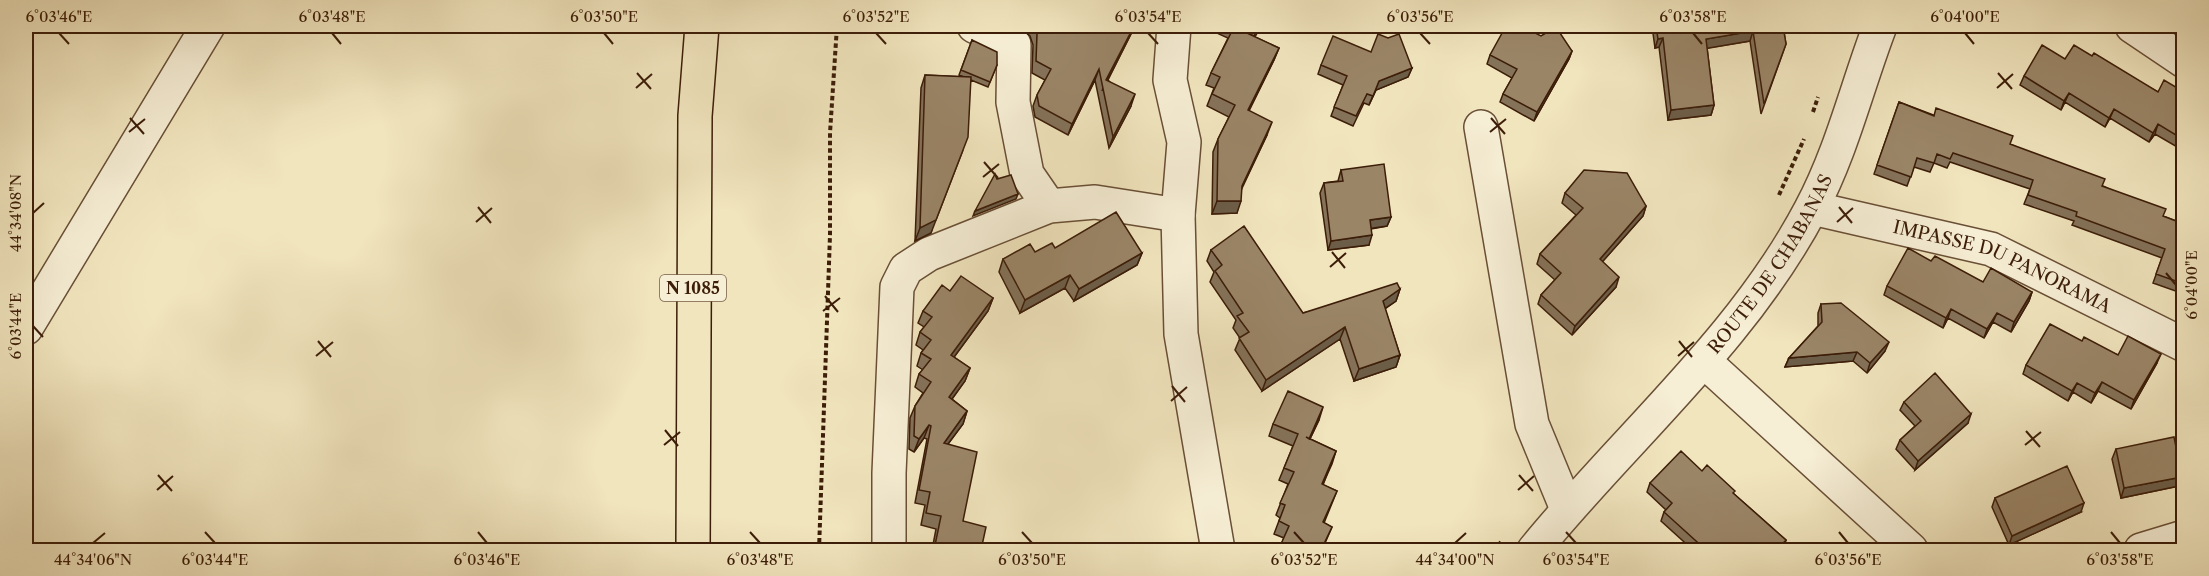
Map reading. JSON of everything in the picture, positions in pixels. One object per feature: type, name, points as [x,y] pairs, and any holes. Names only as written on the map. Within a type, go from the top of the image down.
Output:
[{"type":"main road","name":"N 1085","points":[[693,550],[695,116],[702,26]]},
{"type":"street","points":[[26,328],[208,26]]},
{"type":"street","points":[[975,26],[1014,45],[1013,102],[1027,174],[1048,206]]},
{"type":"street","points":[[1174,26],[1170,80],[1184,142],[1178,215],[1181,334],[1218,550]]},
{"type":"street","name":"ROUTE DE CHABANAS","points":[[1534,550],[1567,509],[1704,361],[1751,304],[1787,251],[1812,208],[1835,158],[1880,26]]},
{"type":"street","points":[[2132,26],[2184,61]]},
{"type":"street","points":[[1481,127],[1532,424],[1567,509]]},
{"type":"street","points":[[889,550],[889,474],[897,287],[906,269],[929,254],[1048,206],[1095,202],[1178,215]]},
{"type":"street","name":"IMPASSE DU PANORAMA","points":[[1812,208],[1990,249],[2184,345]]},
{"type":"street","points":[[1704,361],[1911,550]]},
{"type":"street","points":[[2141,550],[2184,537]]},
{"type":"path","points":[[819,550],[830,235],[830,133],[837,26]]},
{"type":"path","points":[[1810,122],[1821,91]]},
{"type":"path","points":[[1778,196],[1807,132]]},
{"type":"path","points":[[1494,550],[1502,541]]},
{"type":"building","points":[[1035,26],[1134,26],[1106,80],[1135,94],[1113,137],[1099,69],[1072,124],[1039,106],[1037,95],[1051,69],[1036,61]]},
{"type":"building","points":[[1232,26],[1259,26],[1254,36]]},
{"type":"building","points":[[1506,26],[1521,26],[1541,36],[1556,27],[1572,51],[1537,112],[1503,94],[1517,69],[1490,55]]},
{"type":"building","points":[[1656,26],[1783,26],[1786,44],[1764,104],[1753,31],[1706,39],[1714,105],[1671,110],[1663,38],[1658,39]]},
{"type":"building","points":[[1234,27],[1279,48],[1248,110],[1272,122],[1242,186],[1241,201],[1217,201],[1218,139],[1235,105],[1212,94],[1220,77],[1211,73]]},
{"type":"building","points":[[1378,34],[1388,38],[1399,34],[1412,68],[1379,81],[1373,96],[1367,94],[1356,116],[1334,107],[1347,76],[1321,65],[1333,36],[1371,52]]},
{"type":"building","points":[[972,40],[997,52],[997,65],[990,82],[961,70]]},
{"type":"building","points":[[2042,45],[2065,59],[2074,45],[2092,56],[2094,53],[2158,92],[2164,80],[2184,92],[2184,140],[2158,124],[2153,133],[2114,109],[2109,118],[2069,93],[2064,101],[2024,76]]},
{"type":"building","points":[[925,75],[971,77],[968,137],[936,220],[920,228]]},
{"type":"building","points":[[1899,102],[1934,116],[1936,108],[2013,136],[2010,144],[2105,179],[2102,186],[2166,209],[2163,216],[2184,224],[2184,284],[2156,274],[2165,249],[2076,216],[2077,212],[2028,195],[2033,180],[1953,153],[1950,159],[1937,154],[1934,163],[1917,158],[1911,177],[1877,165]]},
{"type":"building","points":[[1384,164],[1391,217],[1370,220],[1372,235],[1331,241],[1324,183],[1343,181],[1341,170]]},
{"type":"building","points":[[1584,170],[1627,173],[1646,206],[1600,259],[1619,277],[1575,326],[1541,295],[1561,273],[1540,254],[1583,208],[1565,193]]},
{"type":"building","points":[[995,174],[997,179],[1011,175],[1018,194],[975,211]]},
{"type":"building","points":[[1116,212],[1142,253],[1079,289],[1070,275],[1025,300],[1003,259],[1030,244],[1035,252],[1052,243],[1055,248]]},
{"type":"building","points":[[1244,226],[1303,313],[1397,283],[1400,289],[1383,301],[1400,355],[1359,369],[1345,327],[1266,380],[1239,338],[1249,332],[1237,316],[1243,313],[1215,271],[1222,265],[1211,250]]},
{"type":"building","points":[[1908,248],[1931,261],[1935,256],[1983,282],[1991,268],[2032,292],[2014,322],[1997,313],[1987,329],[1951,309],[1946,318],[1887,286]]},
{"type":"building","points":[[961,276],[993,298],[951,355],[970,368],[949,397],[967,411],[944,443],[977,452],[963,521],[986,527],[981,550],[934,550],[941,516],[926,513],[930,492],[919,490],[931,426],[929,425],[919,439],[914,436],[915,406],[931,382],[919,374],[931,359],[921,353],[931,340],[920,332],[932,317],[923,311],[942,285],[950,291]]},
{"type":"building","points":[[1841,303],[1889,342],[1870,363],[1857,352],[1789,358],[1822,322],[1821,304]]},
{"type":"building","points":[[2050,324],[2082,341],[2084,337],[2118,355],[2128,336],[2161,354],[2134,400],[2102,382],[2095,393],[2077,383],[2072,391],[2026,365]]},
{"type":"building","points":[[1935,373],[1971,414],[1918,461],[1900,440],[1921,421],[1904,402]]},
{"type":"building","points":[[1288,391],[1323,407],[1309,439],[1336,451],[1322,484],[1337,491],[1323,522],[1332,527],[1321,550],[1293,550],[1281,544],[1289,526],[1279,521],[1285,505],[1280,503],[1294,472],[1284,468],[1298,434],[1273,424]]},
{"type":"building","points":[[2174,437],[2182,477],[2124,488],[2116,449]]},
{"type":"building","points":[[1681,451],[1702,471],[1707,465],[1735,491],[1733,493],[1786,540],[1777,550],[1706,550],[1664,512],[1672,503],[1650,483]]},
{"type":"building","points":[[2067,466],[2084,503],[2012,536],[1995,498]]},
{"type":"building","points":[[1115,543],[1121,550],[1104,550]]}]
